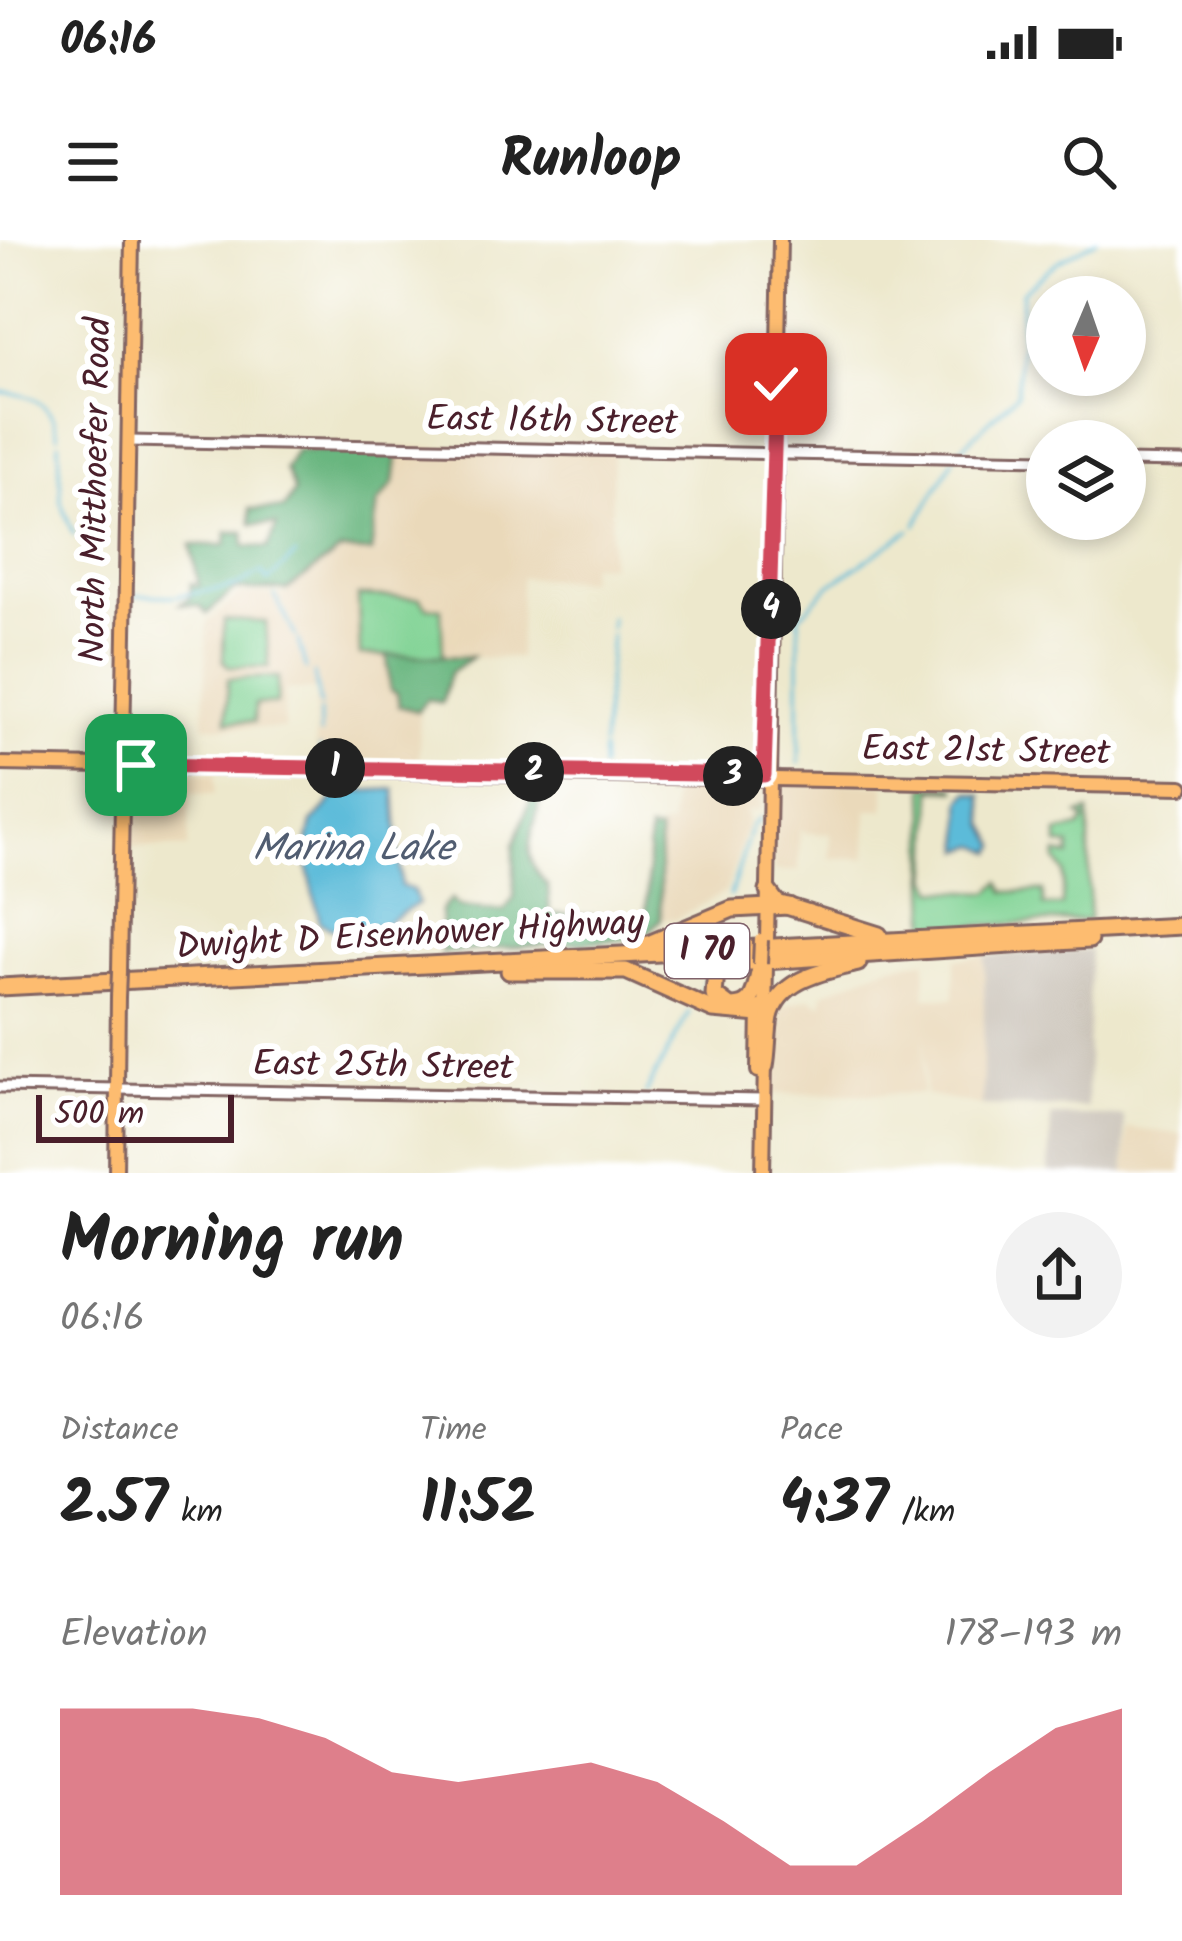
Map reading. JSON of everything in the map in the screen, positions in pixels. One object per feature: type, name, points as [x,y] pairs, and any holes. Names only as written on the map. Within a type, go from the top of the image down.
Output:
[{"type":"highway","points":[[501,962],[643,948],[762,898],[877,935],[1044,933]]},
{"type":"highway","name":"Dwight D Eisenhower Highway","points":[[0,991],[1044,933],[1182,930]]},
{"type":"highway","name":"Dwight D Eisenhower Highway","points":[[0,991],[476,972],[1098,939],[1182,930]]},
{"type":"highway","points":[[762,966],[746,1004],[730,1007],[716,997],[713,977],[733,963],[1098,939]]},
{"type":"highway","points":[[765,1066],[772,1012],[794,984],[859,963],[937,952]]},
{"type":"highway","points":[[476,972],[624,970],[707,1008],[761,1017]]},
{"type":"main road","name":"North Mitthoefer Road","points":[[116,1173],[132,240]]},
{"type":"main road","points":[[759,1173],[766,1100],[762,898],[780,240]]},
{"type":"main road","name":"East 21st Street","points":[[0,764],[1182,787]]},
{"type":"main road","points":[[759,1173],[766,1100],[761,1017]]},
{"type":"street","name":"East 16th Street","points":[[129,441],[1026,459]]},
{"type":"street","points":[[1146,461],[1182,462]]},
{"type":"street","name":"East 25th Street","points":[[0,1087],[766,1100]]},
{"type":"shaded area","points":[[395,447],[613,452],[610,565],[589,564],[588,580],[521,578],[519,658],[421,657],[419,762],[315,761],[316,690],[285,690],[284,729],[204,726],[207,622],[240,594],[282,595],[341,550],[372,551],[383,487],[394,487]]},
{"type":"shaded area","points":[[128,771],[215,773],[215,794],[190,793],[188,848],[127,847]]},
{"type":"shaded area","points":[[659,778],[763,781],[761,809],[746,811],[748,822],[726,892],[676,919],[661,919],[659,827],[671,826],[672,793],[659,790]]},
{"type":"shaded area","points":[[780,782],[885,784],[885,810],[867,810],[866,858],[830,858],[831,834],[805,833],[800,827],[799,871],[773,871],[775,789]]},
{"type":"shaded area","points":[[1090,950],[1087,1108],[982,1106],[985,956]]},
{"type":"shaded area","points":[[985,956],[982,1106],[925,1095],[925,1029],[922,1094],[768,1094],[781,1006],[810,998],[822,1005],[823,993],[888,966],[926,960],[925,997],[954,998],[955,959]]},
{"type":"shaded area","points":[[1051,1116],[1124,1116],[1125,1173],[1049,1173]]},
{"type":"shaded area","points":[[1127,1128],[1182,1134],[1182,1173],[1125,1173]]},
{"type":"green space","points":[[296,450],[398,451],[394,483],[378,503],[371,552],[340,551],[287,590],[234,590],[207,614],[200,606],[180,604],[190,598],[191,583],[199,586],[191,545],[226,545],[227,532],[244,532],[245,546],[268,548],[277,525],[251,524],[250,509],[284,509],[294,492],[285,469]]},
{"type":"green space","points":[[358,596],[420,598],[427,607],[441,608],[443,657],[360,655]]},
{"type":"green space","points":[[224,620],[266,622],[269,667],[229,667],[223,660]]},
{"type":"green space","points":[[387,655],[472,657],[450,673],[442,703],[427,699],[417,711],[399,706],[397,693],[390,690]]},
{"type":"green space","points":[[278,677],[277,704],[255,704],[254,722],[227,721],[228,679]]},
{"type":"green space","points":[[925,786],[956,790],[933,789],[930,877],[936,890],[990,892],[1000,882],[1005,892],[1043,891],[1044,906],[1062,906],[1064,872],[1056,860],[1057,854],[1070,856],[1070,846],[1058,845],[1058,833],[1080,828],[1085,820],[1079,815],[1089,812],[1089,920],[928,928]]},
{"type":"green space","points":[[534,790],[540,794],[530,852],[548,886],[550,914],[646,918],[649,831],[659,832],[661,919],[643,938],[441,953],[441,910],[451,899],[459,907],[504,911],[514,897],[514,845]]},
{"type":"water","name":"Marina Lake","points":[[395,789],[401,886],[413,890],[418,903],[383,925],[336,930],[320,923],[305,854],[312,823],[340,792]]},
{"type":"water","points":[[969,792],[982,795],[986,824],[998,846],[994,852],[979,845],[963,850],[962,800]]},
{"type":"waterway","points":[[955,454],[1017,394],[1022,292],[1057,262],[1097,240]]},
{"type":"waterway","points":[[0,392],[38,402],[51,415],[58,436]]},
{"type":"waterway","points":[[59,443],[61,502],[74,535]]},
{"type":"waterway","points":[[916,525],[953,460]]},
{"type":"waterway","points":[[800,615],[830,585],[910,530]]},
{"type":"waterway","points":[[177,596],[238,586],[261,572],[268,581],[296,555]]},
{"type":"waterway","points":[[130,595],[173,596]]},
{"type":"waterway","points":[[275,596],[296,637]]},
{"type":"waterway","points":[[799,617],[799,763]]},
{"type":"waterway","points":[[610,628],[611,618]]},
{"type":"waterway","points":[[602,745],[611,635]]},
{"type":"waterway","points":[[298,641],[306,669]]},
{"type":"waterway","points":[[314,674],[320,705]]},
{"type":"waterway","points":[[320,712],[320,734]]},
{"type":"waterway","points":[[320,748],[320,764]]},
{"type":"waterway","points":[[601,769],[602,750]]},
{"type":"waterway","points":[[320,775],[342,779],[340,792]]},
{"type":"waterway","points":[[730,896],[752,826],[760,818]]},
{"type":"waterway","points":[[716,941],[720,929]]},
{"type":"waterway","points":[[701,992],[709,969]]},
{"type":"waterway","points":[[646,1093],[689,1012]]},
{"type":"route","points":[[136,765],[764,775],[769,745],[776,384]]}]
